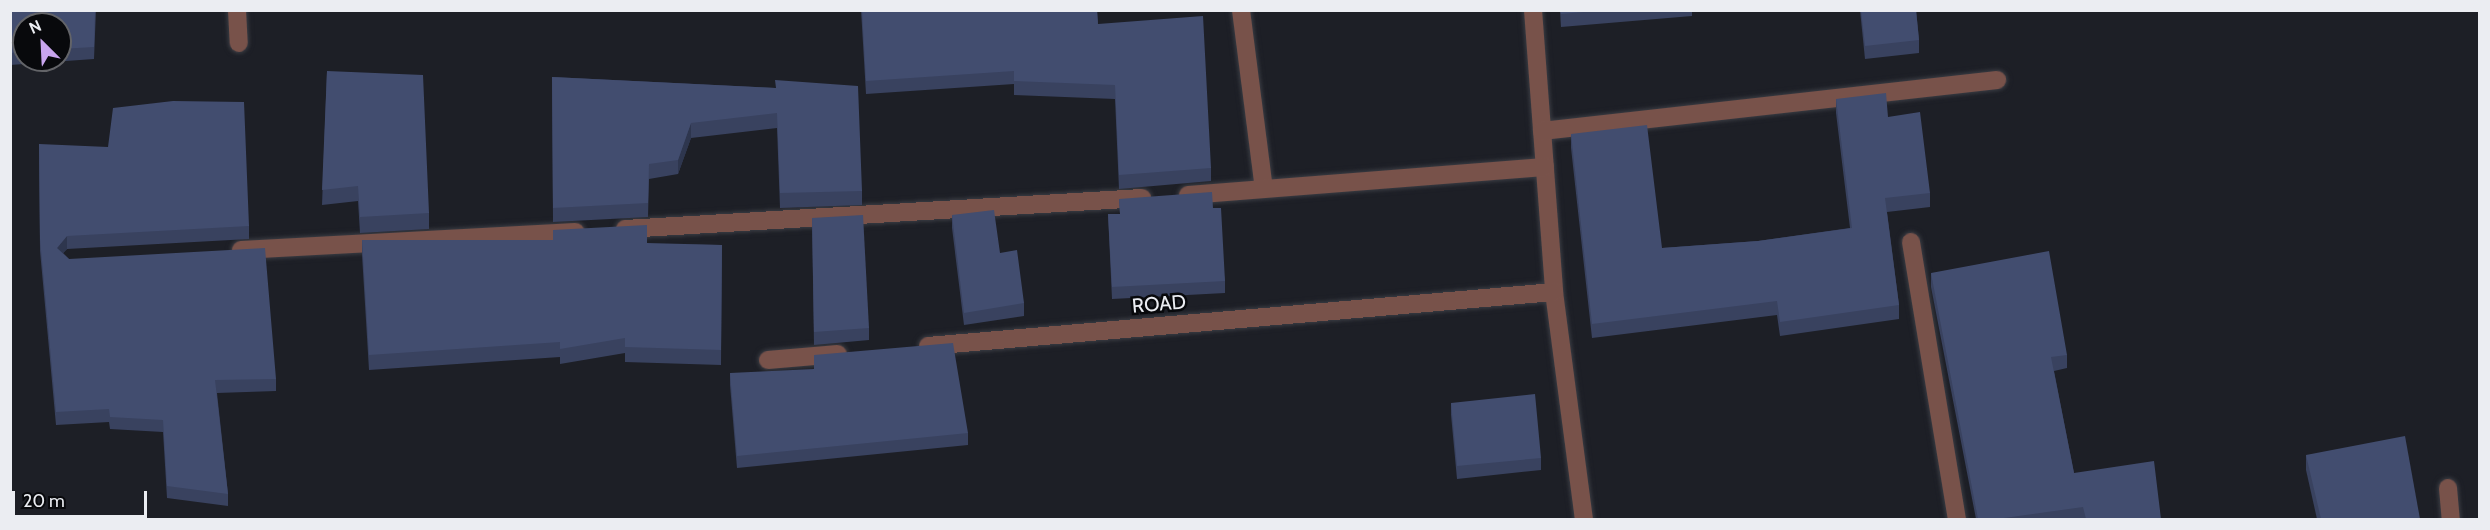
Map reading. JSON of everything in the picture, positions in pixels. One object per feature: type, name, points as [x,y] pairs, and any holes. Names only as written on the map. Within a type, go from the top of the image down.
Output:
[{"type":"street","points":[[237,10],[239,43]]},
{"type":"street","points":[[1241,10],[1264,189]]},
{"type":"street","points":[[1533,10],[1554,292],[1584,519]]},
{"type":"street","points":[[1542,131],[1997,80]]},
{"type":"street","points":[[224,251],[600,231],[1166,196],[1545,167]]},
{"type":"street","points":[[1911,242],[1957,519]]},
{"type":"street","name":"ROAD","points":[[911,348],[1554,292]]},
{"type":"street","points":[[768,360],[864,352]]},
{"type":"street","points":[[2448,488],[2451,519]]},
{"type":"building","points":[[10,10],[95,10],[94,47],[72,48],[72,12],[12,12],[12,53],[10,53]]},
{"type":"building","points":[[862,10],[1097,10],[1098,24],[1203,16],[1211,168],[1119,175],[1115,85],[1014,81],[1014,71],[866,81]]},
{"type":"building","points":[[1560,10],[1607,10],[1561,14]]},
{"type":"building","points":[[1861,10],[1916,10],[1919,40],[1865,46]]},
{"type":"building","points":[[327,71],[423,75],[429,213],[360,217],[358,186],[322,190]]},
{"type":"building","points":[[552,77],[776,88],[775,80],[858,86],[862,191],[780,193],[777,113],[691,123],[678,160],[649,164],[648,203],[553,208]]},
{"type":"building","points":[[1886,93],[1888,117],[1920,112],[1930,193],[1885,198],[1899,305],[1780,322],[1777,301],[1592,324],[1571,134],[1647,125],[1662,248],[1758,241],[1852,228],[1836,99]]},
{"type":"building","points":[[173,101],[244,102],[249,226],[67,236],[57,248],[69,259],[265,248],[276,379],[215,380],[228,494],[167,486],[163,420],[110,417],[109,409],[56,412],[40,239],[39,144],[108,147],[113,108]]},
{"type":"building","points":[[1212,192],[1213,208],[1221,208],[1225,281],[1112,287],[1108,214],[1120,214],[1119,199]]},
{"type":"building","points":[[994,210],[1000,253],[1017,250],[1024,303],[964,313],[952,215]]},
{"type":"building","points":[[863,215],[869,328],[814,332],[812,218]]},
{"type":"building","points":[[647,225],[647,243],[722,245],[721,350],[625,347],[625,338],[560,349],[560,342],[369,355],[362,240],[553,240],[553,230]]},
{"type":"building","points":[[2049,251],[2067,355],[2051,357],[2074,473],[2154,461],[2161,519],[2086,519],[2083,507],[1997,519],[1978,519],[1931,273]]},
{"type":"building","points":[[953,343],[968,433],[737,456],[730,373],[814,369],[814,355]]},
{"type":"building","points":[[1535,394],[1541,458],[1457,466],[1451,403]]},
{"type":"building","points":[[2405,436],[2420,519],[2321,519],[2306,455]]}]
